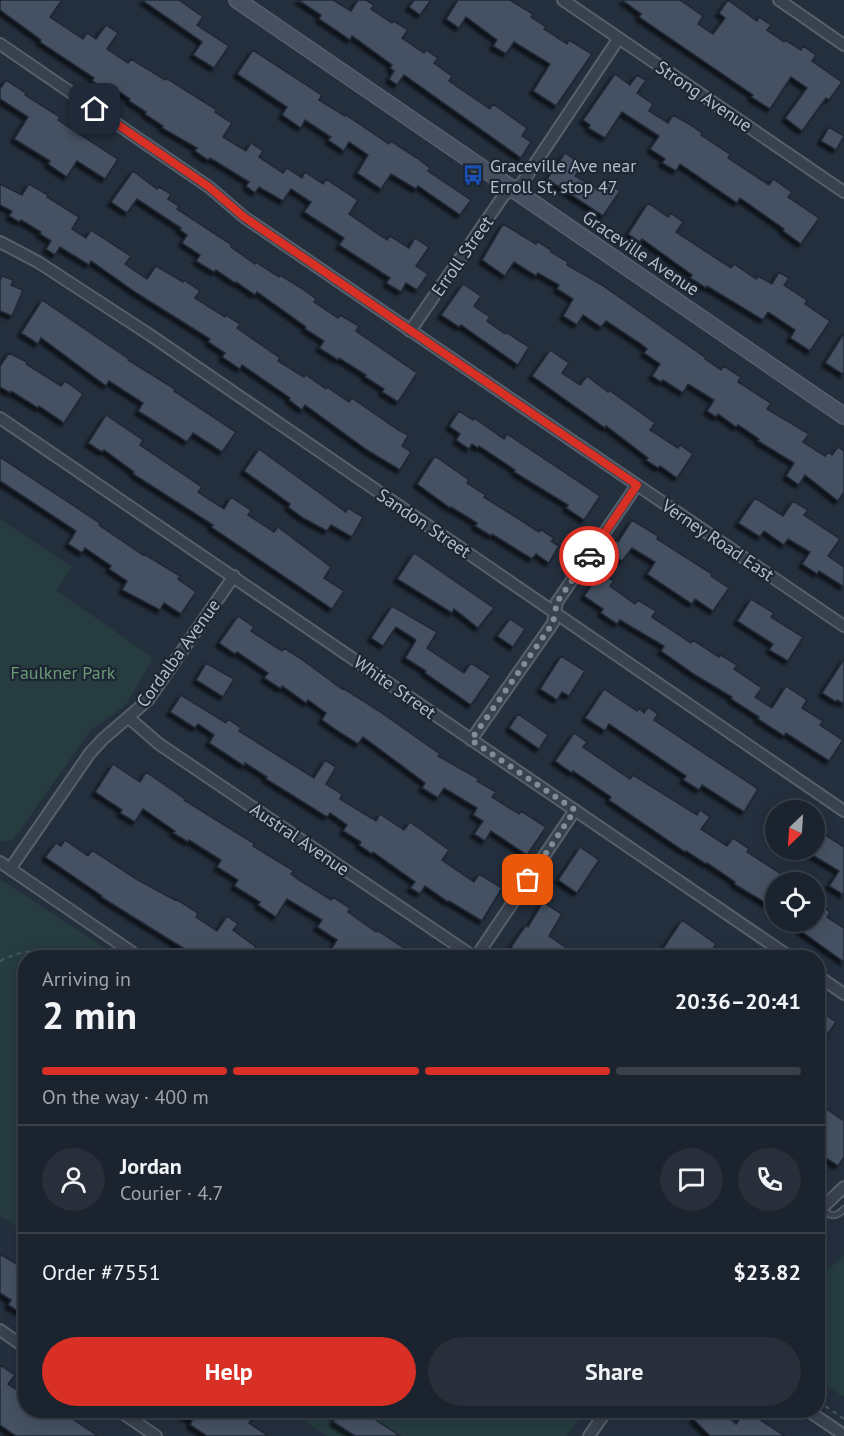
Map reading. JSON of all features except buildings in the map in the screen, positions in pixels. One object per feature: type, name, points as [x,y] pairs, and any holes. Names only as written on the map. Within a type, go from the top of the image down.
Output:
[{"type":"main road","name":"Graceville Avenue","points":[[237,0],[844,416]]},
{"type":"street","name":"Strong Avenue","points":[[563,0],[844,192]]},
{"type":"street","points":[[778,0],[844,45]]},
{"type":"street","name":"Erroll Street","points":[[411,331],[504,195],[522,183],[619,38]]},
{"type":"street","name":"Verney Road East","points":[[0,44],[209,187],[244,217],[844,626]]},
{"type":"street","name":"Sandon Street","points":[[0,242],[48,268],[150,335],[844,811]]},
{"type":"street","name":"White Street","points":[[0,418],[780,950]]},
{"type":"street","points":[[471,740],[553,623],[557,602],[637,485]]},
{"type":"street","name":"Cordalba Avenue","points":[[10,869],[90,753],[153,694],[234,576]]},
{"type":"street","name":"Austral Avenue","points":[[129,718],[159,744],[465,950]]},
{"type":"street","points":[[480,950],[575,810]]},
{"type":"street","points":[[0,862],[130,950]]},
{"type":"street","points":[[825,980],[844,994]]},
{"type":"street","points":[[825,1202],[844,1188]]},
{"type":"street","points":[[0,1330],[18,1342]]},
{"type":"street","points":[[130,1418],[156,1436]]},
{"type":"street","points":[[588,1436],[601,1418]]},
{"type":"street","points":[[819,1418],[844,1435]]},
{"type":"lane","points":[[825,1212],[832,1216],[844,1209]]},
{"type":"path","points":[[0,961],[18,954]]},
{"type":"path","points":[[825,1406],[844,1419]]},
{"type":"green space","name":"Faulkner Park","points":[[0,519],[72,567],[56,590],[153,658],[125,706],[91,730],[13,840],[0,841]]},
{"type":"green space","points":[[0,879],[107,950],[18,950],[18,1228],[0,1215]]},
{"type":"green space","points":[[844,1255],[844,1397],[825,1385],[825,1272]]},
{"type":"green space","points":[[300,1418],[580,1418],[567,1436],[326,1436]]},
{"type":"way so far","points":[[528,880],[575,810],[471,740],[553,623],[557,602],[589,556]]},
{"type":"place","name":"Graceville Ave near Erroll St, stop 47","points":[[473,175]]},
{"type":"route","points":[[95,109],[209,187],[244,217],[637,485],[589,556]]}]
